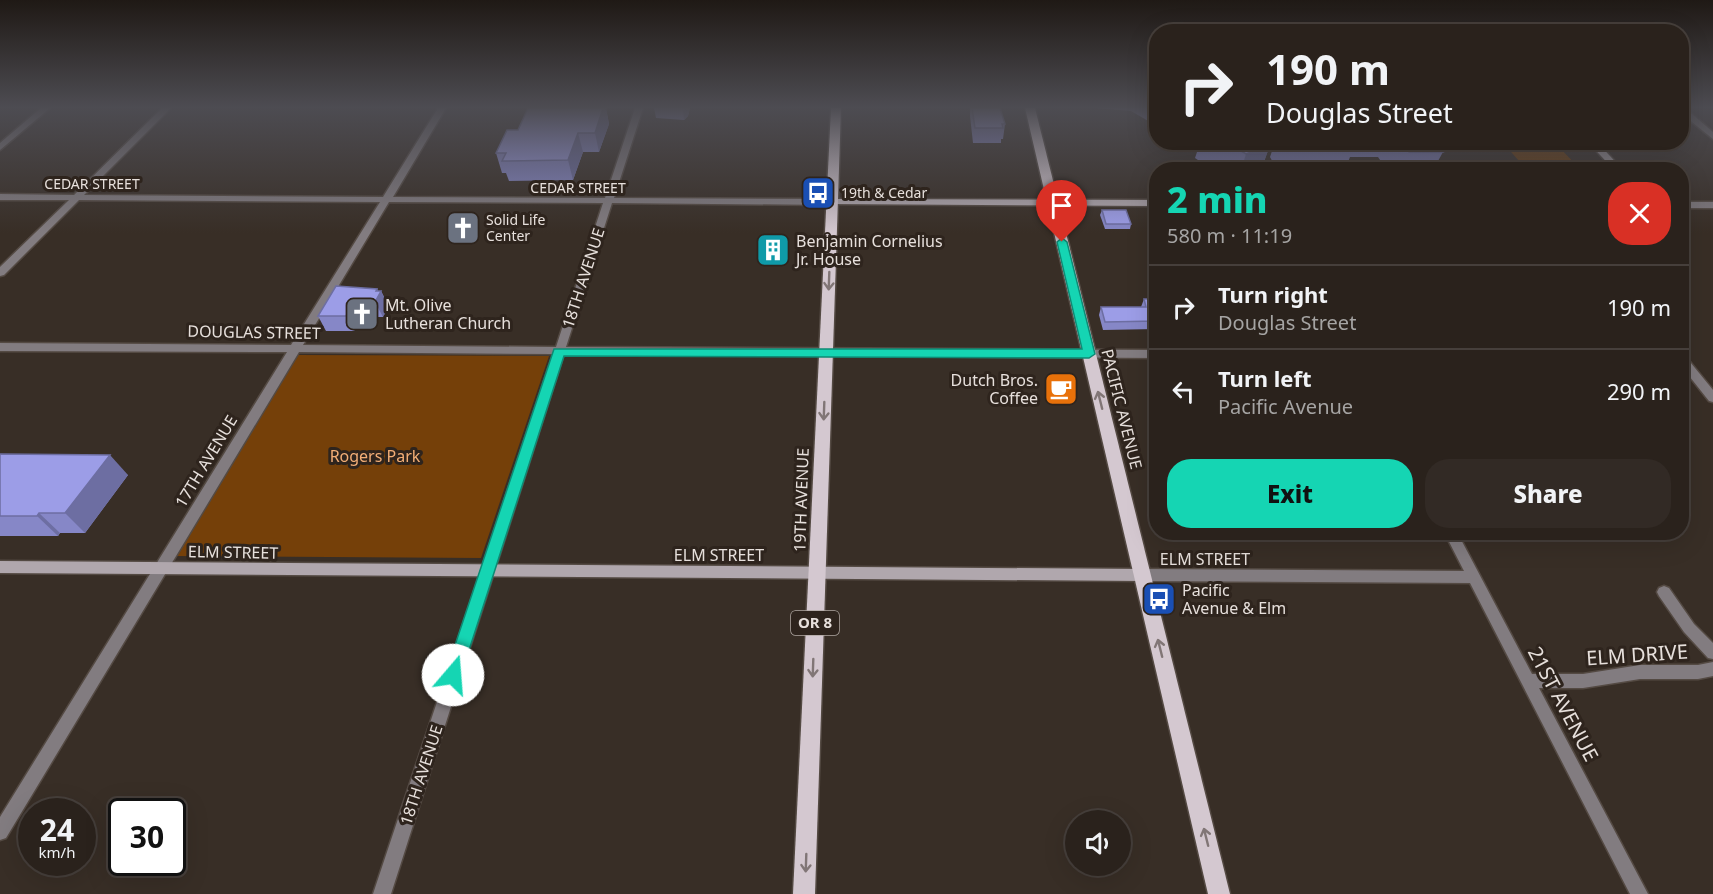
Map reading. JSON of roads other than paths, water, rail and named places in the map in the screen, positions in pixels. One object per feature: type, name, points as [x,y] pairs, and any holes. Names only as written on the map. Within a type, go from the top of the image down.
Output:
[{"type":"main road","name":"19TH AVENUE","points":[[804,894],[834,150]]},
{"type":"main road","name":"PACIFIC AVENUE","points":[[1040,150],[1219,894]]},
{"type":"street","points":[[0,273],[125,150]]},
{"type":"street","name":"17TH AVENUE","points":[[0,832],[417,150]]},
{"type":"street","name":"18TH AVENUE","points":[[382,894],[625,150]]},
{"type":"street","points":[[1600,150],[1611,162]]},
{"type":"street","name":"CEDAR STREET","points":[[0,197],[1149,203]]},
{"type":"street","points":[[1689,206],[1713,205]]},
{"type":"street","name":"DOUGLAS STREET","points":[[0,347],[1149,354]]},
{"type":"street","points":[[1689,369],[1713,398]]},
{"type":"street","name":"21ST AVENUE","points":[[1454,540],[1639,894]]},
{"type":"street","name":"ELM STREET","points":[[0,567],[1473,577]]},
{"type":"street","points":[[1664,592],[1689,628],[1713,653]]},
{"type":"street","name":"ELM DRIVE","points":[[1527,681],[1583,681],[1640,672],[1698,672],[1713,669]]},
{"type":"place","name":"19th & Cedar","points":[[818,193]]},
{"type":"place","name":"Solid Life Center","points":[[463,228]]},
{"type":"place","name":"Benjamin Cornelius Jr. House","points":[[773,250]]},
{"type":"place","name":"Mt. Olive Lutheran Church","points":[[362,314]]},
{"type":"place","name":"Dutch Bros. Coffee","points":[[1061,389]]},
{"type":"place","name":"Pacific Avenue & Elm","points":[[1159,599]]},
{"type":"park label","name":"Rogers Park","points":[[375,456]]}]
